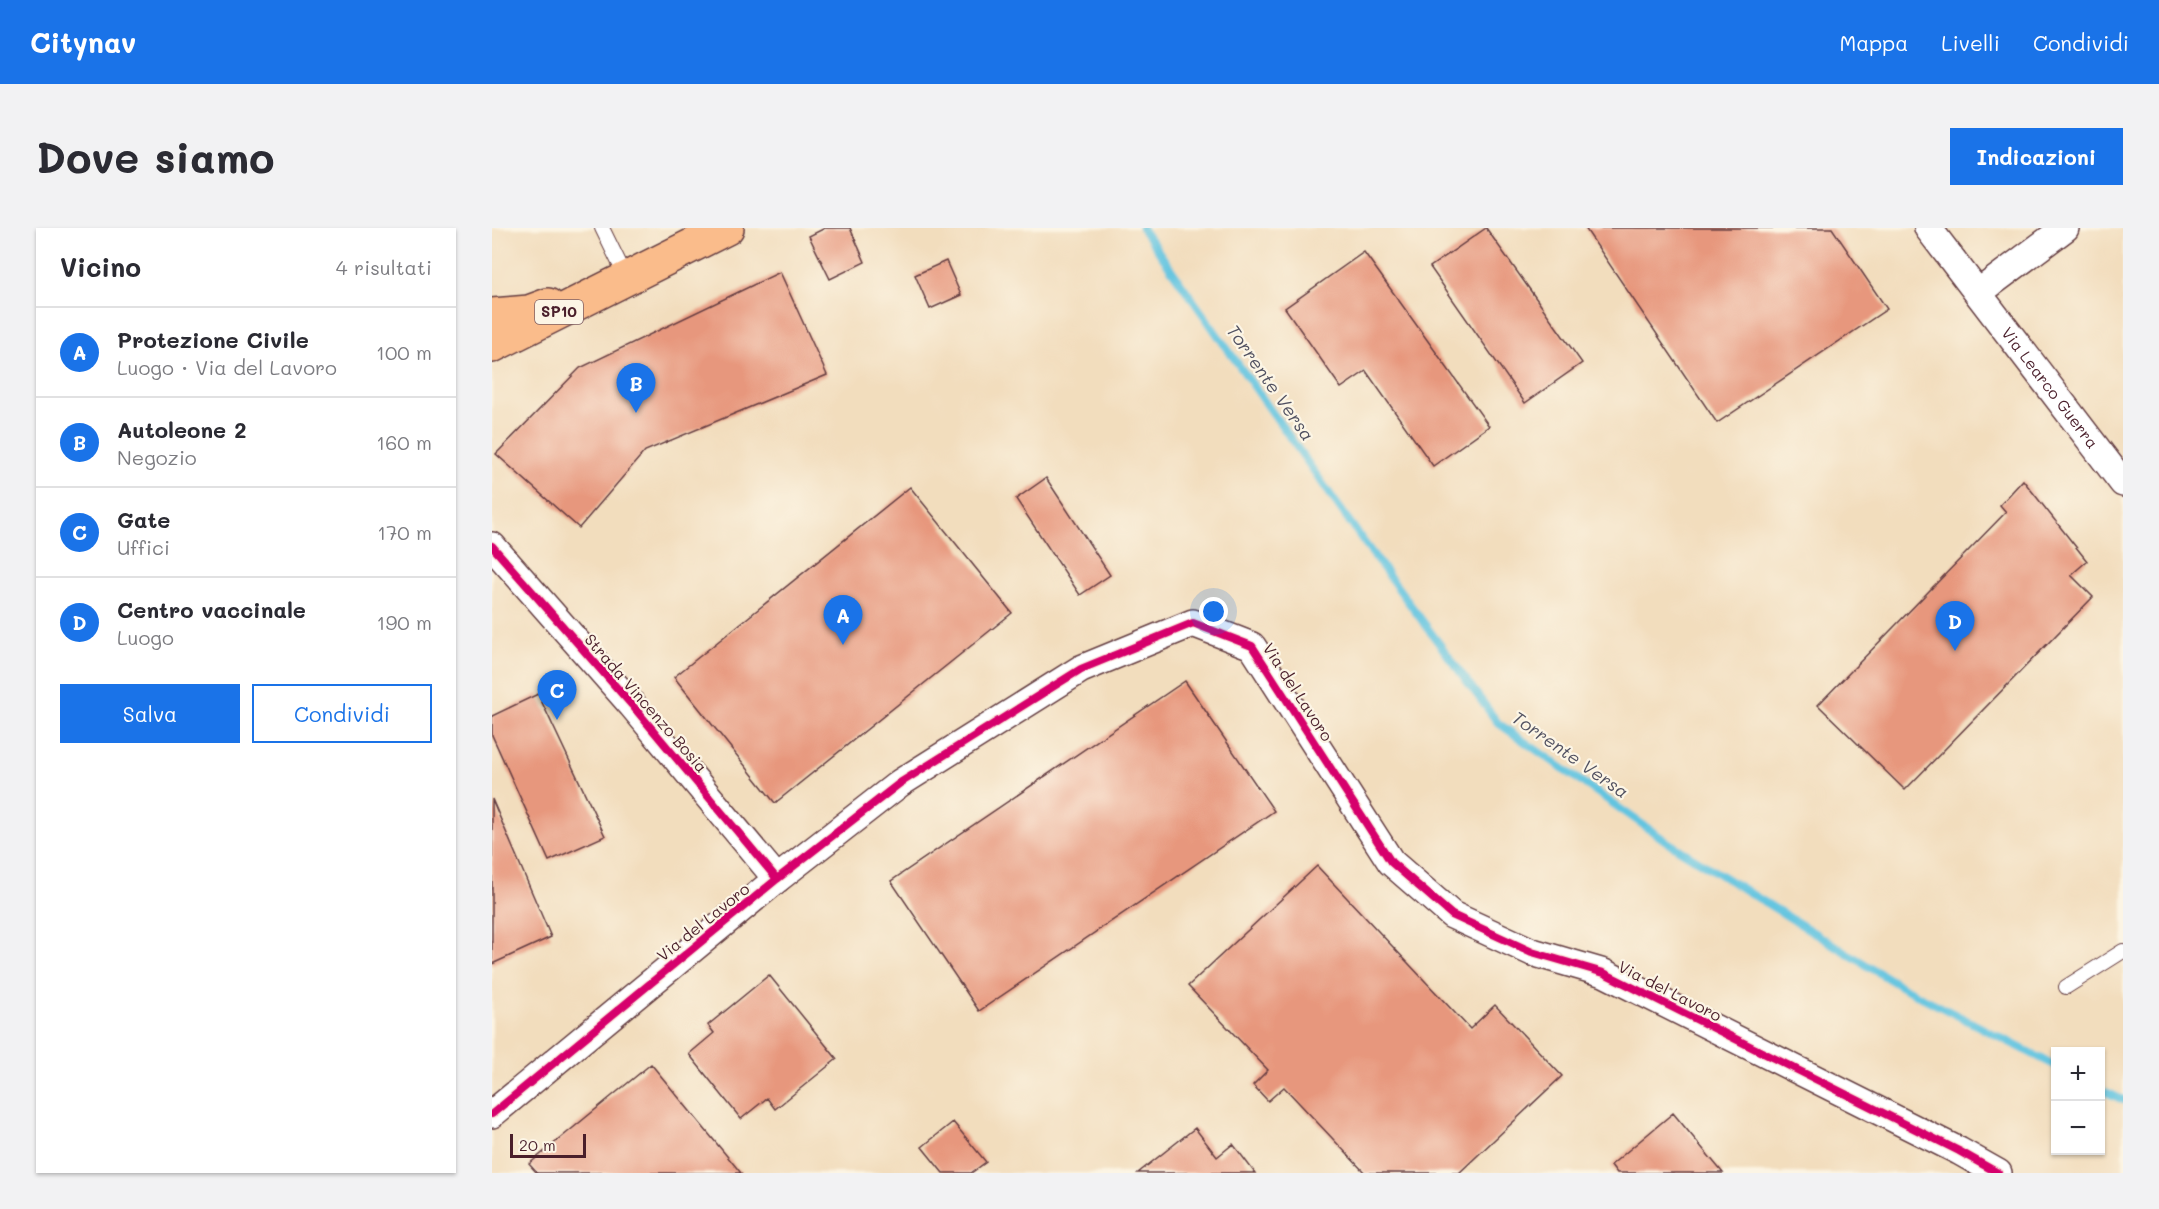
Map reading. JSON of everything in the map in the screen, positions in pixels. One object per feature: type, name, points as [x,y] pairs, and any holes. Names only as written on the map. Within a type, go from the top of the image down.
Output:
[{"type":"main road","name":"SP10","points":[[492,346],[727,228]]},
{"type":"main road","name":"SP10","points":[[492,315],[529,312],[626,277]]},
{"type":"street","name":"Via Learco Guerra","points":[[1929,228],[2123,483]]},
{"type":"street","points":[[1978,293],[2065,228]]},
{"type":"street","name":"Strada Vincenzo Bosia","points":[[492,546],[632,705],[777,879]]},
{"type":"street","name":"Via del Lavoro","points":[[492,1114],[777,879],[900,783],[1081,669],[1193,622],[1252,646],[1391,862],[1452,915],[1532,952],[1604,973],[1959,1151],[1998,1173]]},
{"type":"lane","points":[[602,228],[626,277]]},
{"type":"lane","points":[[2066,987],[2123,951]]},
{"type":"building","points":[[825,228],[850,228],[865,262],[830,279],[809,236]]},
{"type":"building","points":[[1486,228],[1582,363],[1525,403],[1430,267]]},
{"type":"building","points":[[1585,228],[1832,228],[1887,309],[1717,423]]},
{"type":"building","points":[[1364,252],[1489,426],[1433,466],[1366,371],[1341,388],[1285,308]]},
{"type":"building","points":[[946,261],[961,295],[930,309],[915,275]]},
{"type":"building","points":[[780,272],[827,375],[645,451],[579,528],[496,454],[580,368]]},
{"type":"building","points":[[1046,478],[1110,575],[1080,595],[1016,499]]},
{"type":"building","points":[[2023,480],[2087,561],[2071,575],[2093,597],[1905,790],[1818,705],[2006,512],[2000,505]]},
{"type":"building","points":[[910,487],[1012,613],[775,803],[674,677]]},
{"type":"building","points":[[1185,681],[1274,811],[979,1011],[891,881]]},
{"type":"building","points":[[538,694],[605,836],[549,861],[492,735],[492,716]]},
{"type":"building","points":[[492,799],[551,937],[492,964]]},
{"type":"building","points":[[1317,866],[1470,1029],[1495,1005],[1562,1076],[1459,1173],[1365,1173],[1284,1087],[1268,1101],[1253,1085],[1268,1070],[1188,986]]},
{"type":"building","points":[[769,975],[837,1059],[775,1109],[767,1098],[741,1119],[689,1054],[714,1033],[708,1025]]},
{"type":"building","points":[[651,1064],[741,1173],[537,1173],[529,1164]]},
{"type":"building","points":[[1673,1113],[1723,1173],[1617,1173],[1611,1165]]},
{"type":"building","points":[[953,1122],[986,1162],[971,1173],[943,1173],[922,1147]]},
{"type":"building","points":[[1195,1128],[1217,1157],[1233,1144],[1255,1173],[1138,1173]]},
{"type":"waterway","name":"Torrente Versa","points":[[1142,228],[1366,545],[1498,723],[1669,843],[1902,987],[2051,1063]]},
{"type":"waterway","name":"Torrente Versa","points":[[2105,1091],[2123,1100]]},
{"type":"cycle path","points":[[492,546],[632,705],[777,879]]},
{"type":"cycle path","points":[[492,1114],[777,879],[900,783],[1081,669],[1193,623],[1252,646],[1391,862],[1452,915],[1532,952],[1604,973],[1959,1151],[1998,1173]]},
{"type":"place","name":"Autoleone 2","points":[[636,413]]},
{"type":"place","name":"Protezione Civile","points":[[843,645]]},
{"type":"place","name":"Centro vaccinale","points":[[1955,651]]},
{"type":"place","name":"Gate","points":[[557,720]]}]
